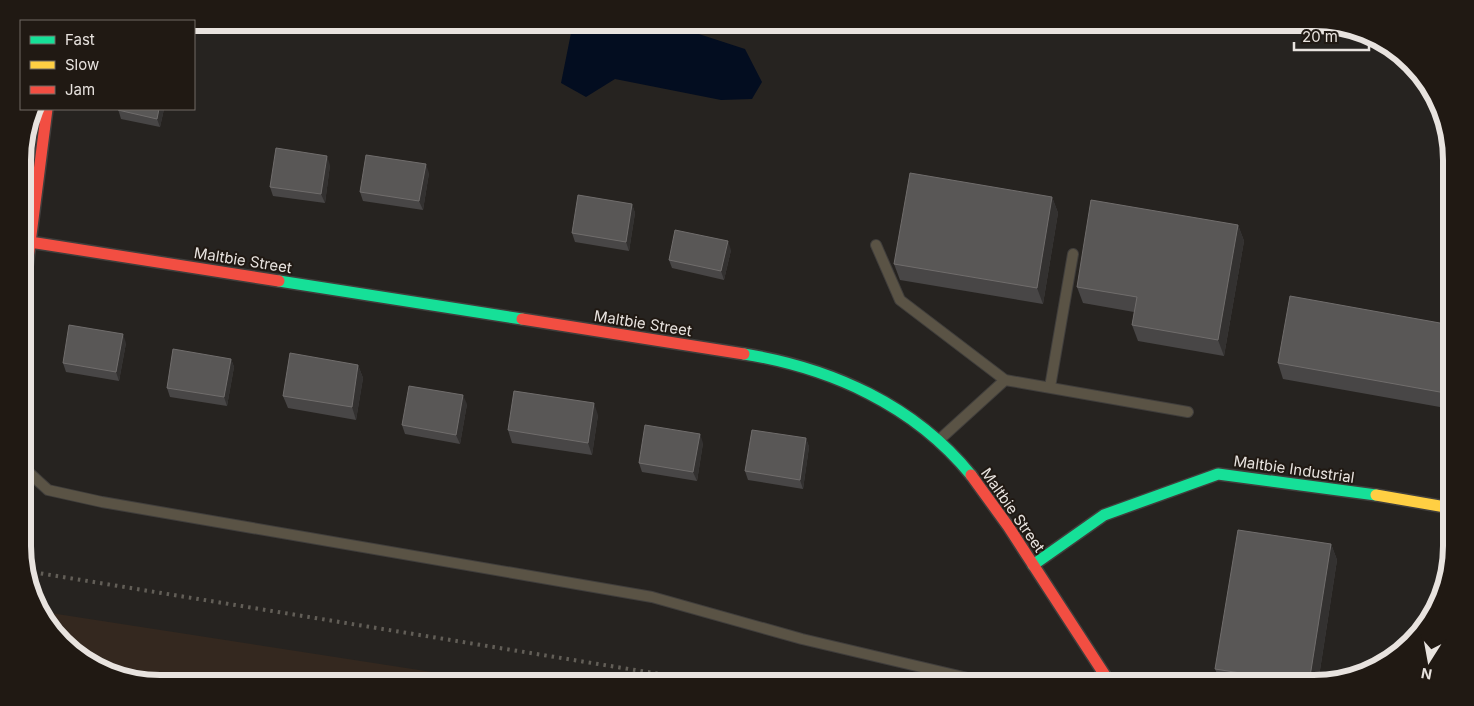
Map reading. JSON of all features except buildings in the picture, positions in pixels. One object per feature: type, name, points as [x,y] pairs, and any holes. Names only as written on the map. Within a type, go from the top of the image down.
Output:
[{"type":"street","points":[[32,228],[47,110]]},
{"type":"street","name":"Maltbie Street","points":[[32,242],[747,355],[798,365],[832,376],[860,388],[914,420],[938,441],[970,475],[1005,520],[1101,674]]},
{"type":"street","name":"Maltbie Industrial","points":[[1033,565],[1104,516],[1218,474],[1374,495],[1443,507]]},
{"type":"lane","points":[[876,246],[900,300],[1004,380],[1188,412]]},
{"type":"lane","points":[[1050,388],[1073,254]]},
{"type":"lane","points":[[938,441],[1004,380]]},
{"type":"lane","points":[[31,475],[48,490],[84,498],[652,597],[802,639],[951,674]]},
{"type":"shaded area","points":[[50,613],[450,675],[160,675],[135,672],[119,668],[96,658],[69,637]]},
{"type":"water","points":[[571,32],[691,32],[745,49],[762,82],[752,99],[721,100],[615,79],[586,97],[561,83]]},
{"type":"railway","points":[[34,572],[663,675]]},
{"type":"traffic: fast","points":[[279,281],[522,319]]},
{"type":"traffic: fast","points":[[744,354],[808,369],[869,393],[924,429],[948,450],[971,475]]},
{"type":"traffic: fast","points":[[1033,565],[1104,515],[1218,474],[1376,495]]},
{"type":"traffic: slow","points":[[1376,495],[1443,507]]},
{"type":"traffic: jam","points":[[32,229],[47,110]]},
{"type":"traffic: jam","points":[[32,242],[279,281]]},
{"type":"traffic: jam","points":[[522,319],[744,354]]},
{"type":"traffic: jam","points":[[971,475],[1008,526],[1104,674]]}]
